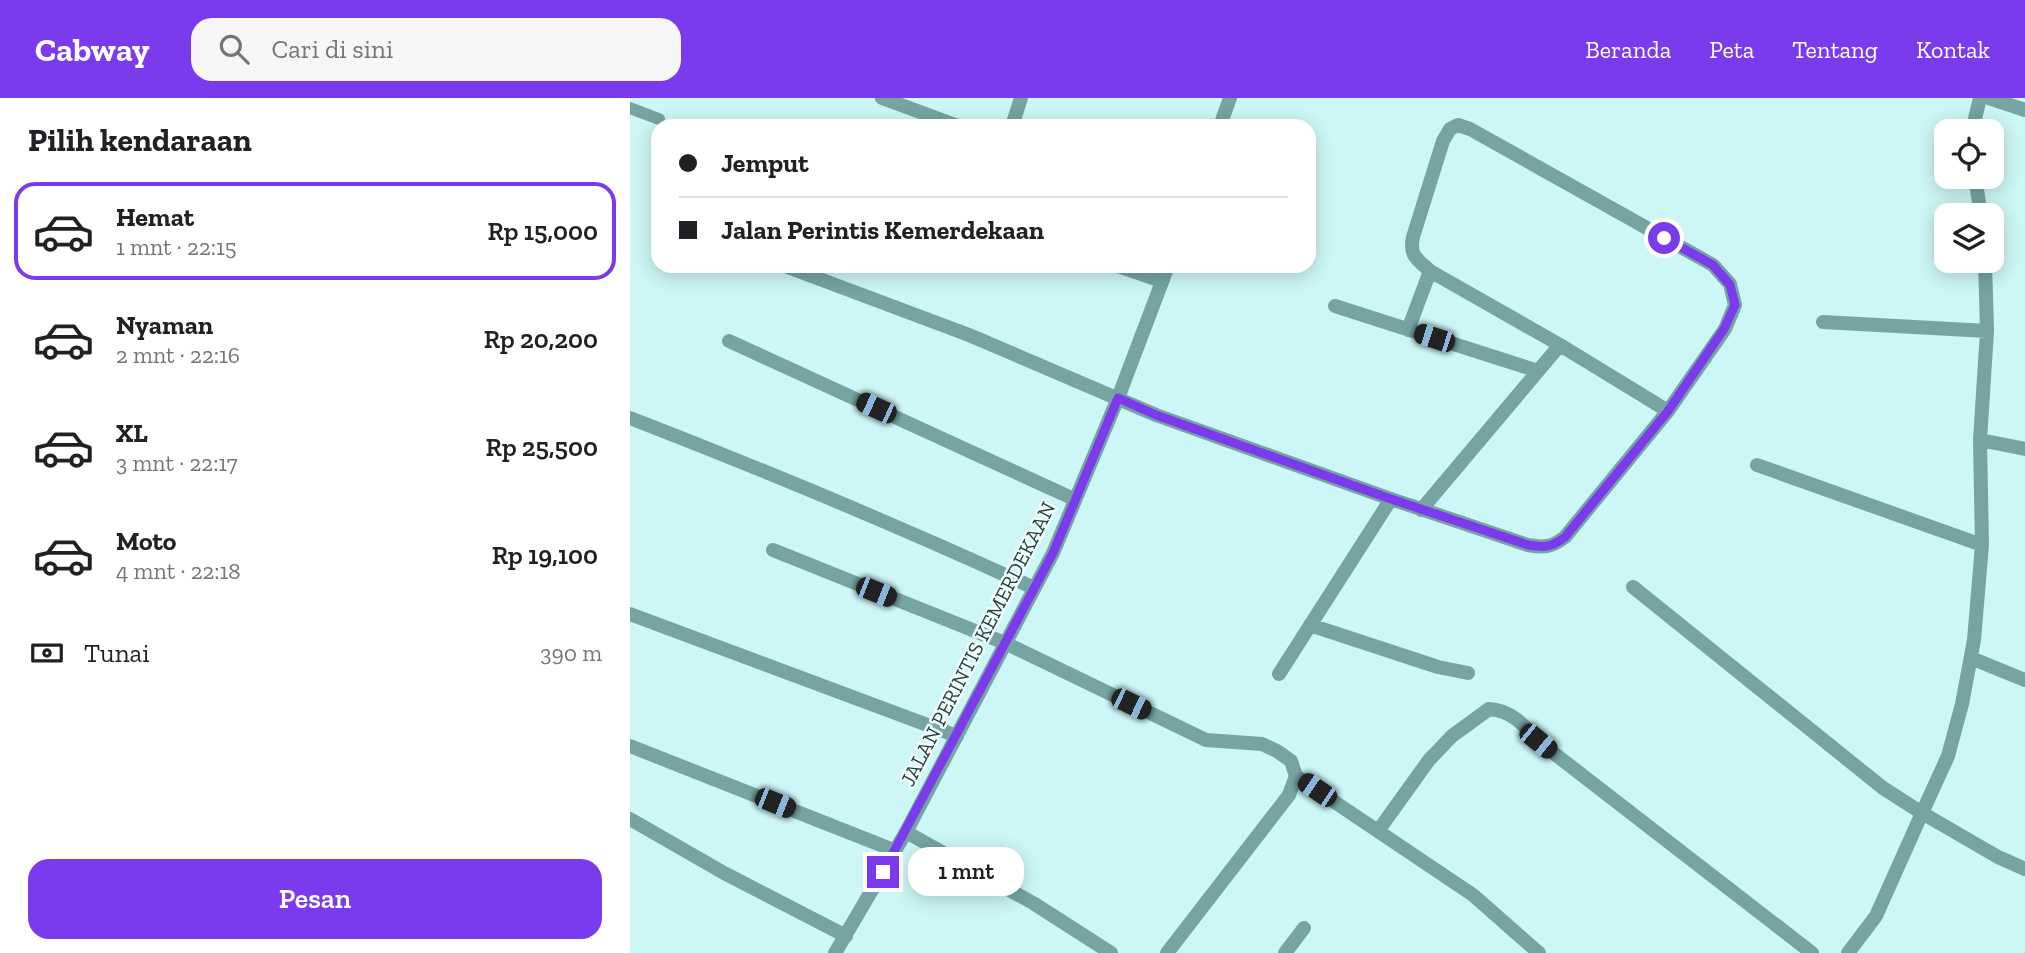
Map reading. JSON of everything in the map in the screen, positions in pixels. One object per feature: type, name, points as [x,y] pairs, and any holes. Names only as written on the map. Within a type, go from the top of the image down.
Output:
[{"type":"street","points":[[882,98],[917,104],[945,119]]},
{"type":"street","points":[[1014,119],[1021,98]]},
{"type":"street","points":[[1222,119],[1230,98]]},
{"type":"street","points":[[1975,119],[1980,98]]},
{"type":"street","points":[[1989,98],[2025,110]]},
{"type":"street","points":[[804,273],[969,335],[1156,415],[1421,510],[1528,545],[1544,548],[1553,546],[1565,537],[1668,411],[1724,329],[1735,305],[1730,285],[1713,265],[1470,129],[1458,125],[1450,128],[1443,141],[1413,237],[1411,248],[1414,257],[1430,271],[1560,345],[1668,411]]},
{"type":"street","points":[[1408,330],[1430,271]]},
{"type":"street","points":[[1139,273],[1162,281]]},
{"type":"street","name":"JALAN PERINTIS KEMERDEKAAN","points":[[835,953],[896,851],[1053,553],[1118,398],[1165,273]]},
{"type":"street","points":[[1848,953],[1875,916],[1948,756],[1975,640],[1982,545],[1980,440],[1987,331],[1985,273]]},
{"type":"street","points":[[1335,306],[1538,371]]},
{"type":"street","points":[[1823,322],[1987,331]]},
{"type":"street","points":[[730,341],[1074,499]]},
{"type":"street","points":[[1421,510],[1560,345]]},
{"type":"street","points":[[630,418],[745,462],[891,523],[1034,588]]},
{"type":"street","points":[[1980,440],[2025,449]]},
{"type":"street","points":[[1758,466],[1982,545]]},
{"type":"street","points":[[1279,674],[1391,499]]},
{"type":"street","points":[[773,550],[1005,643],[1206,740],[1262,744],[1269,747],[1291,761],[1296,776],[1473,895],[1539,953]]},
{"type":"street","points":[[1633,587],[1883,788],[1998,858],[2025,869]]},
{"type":"street","points":[[630,614],[957,736]]},
{"type":"street","points":[[1310,625],[1438,667],[1468,673]]},
{"type":"street","points":[[1971,658],[2025,680]]},
{"type":"street","points":[[1378,831],[1429,760],[1452,736],[1489,709],[1500,709],[1518,719],[1546,748],[1812,953]]},
{"type":"street","points":[[630,746],[896,851]]},
{"type":"street","points":[[1167,953],[1289,795],[1296,776]]},
{"type":"street","points":[[630,819],[724,873],[846,936]]},
{"type":"street","points":[[906,832],[1033,903],[1111,953]]},
{"type":"street","points":[[1285,953],[1304,928]]},
{"type":"lane","points":[[630,108],[659,118]]},
{"type":"route","points":[[883,872],[1053,553],[1118,398],[1156,415],[1391,499],[1528,545],[1544,548],[1553,546],[1565,537],[1668,411],[1724,329],[1735,305],[1730,285],[1713,265],[1664,238]]}]
